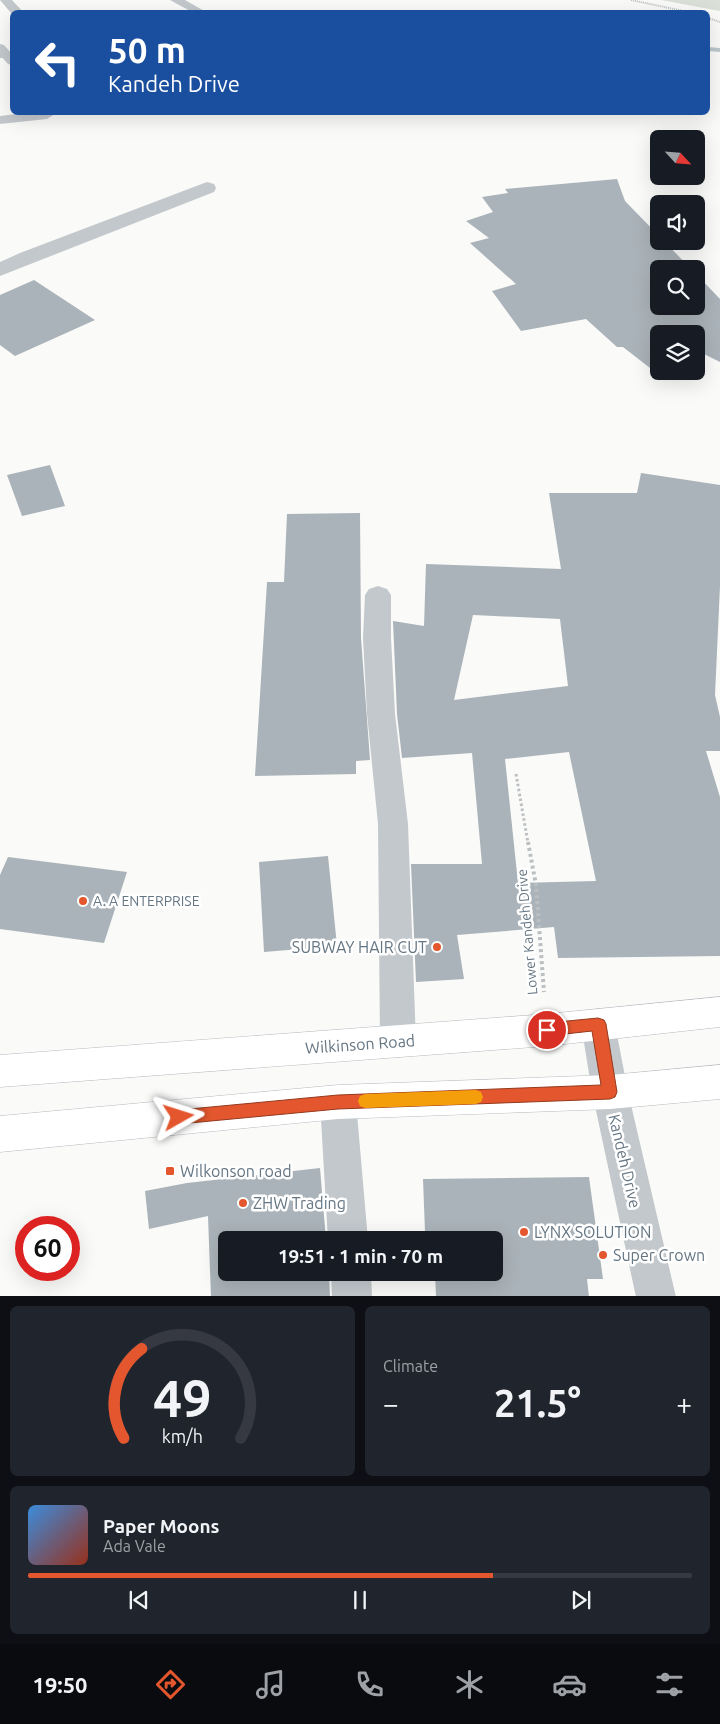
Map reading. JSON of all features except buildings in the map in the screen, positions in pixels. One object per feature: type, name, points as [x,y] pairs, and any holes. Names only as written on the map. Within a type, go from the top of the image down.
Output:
[{"type":"main road","name":"Wilkinson Road","points":[[0,1071],[547,1030],[720,1012]]},
{"type":"main road","points":[[0,1134],[338,1102],[610,1092],[720,1082]]},
{"type":"street","points":[[0,270],[27,257],[207,188]]},
{"type":"street","points":[[378,595],[377,638],[381,714],[393,824],[398,1042]]},
{"type":"street","name":"Kandeh Drive","points":[[598,1024],[610,1092],[656,1296]]},
{"type":"street","points":[[338,1102],[347,1231]]},
{"type":"street","points":[[351,1281],[352,1296]]},
{"type":"lane","points":[[6,0],[15,10]]},
{"type":"lane","points":[[176,0],[196,10]]},
{"type":"lane","points":[[0,48],[7,60]]},
{"type":"lane","points":[[0,120],[47,115]]},
{"type":"path","points":[[631,0],[678,10]]},
{"type":"path","name":"Lower Kandeh Drive","points":[[516,774],[536,885],[547,1030]]},
{"type":"shaded area","points":[[661,0],[720,0],[720,11]]},
{"type":"waterway","points":[[710,49],[720,50]]},
{"type":"waterway","points":[[0,56],[10,55]]},
{"type":"slow traffic","points":[[365,1101],[476,1097]]},
{"type":"place","name":"A. A ENTERPRISE","points":[[83,901]]},
{"type":"place","name":"SUBWAY HAIR CUT","points":[[437,947]]},
{"type":"place","name":"Wilkonson road","points":[[170,1171]]},
{"type":"place","name":"ZHW Trading","points":[[243,1203]]},
{"type":"place","name":"LYNX SOLUTION","points":[[524,1232]]},
{"type":"place","name":"Super Crown","points":[[603,1255]]},
{"type":"route","points":[[179,1117],[338,1102],[610,1092],[598,1024],[547,1030]]}]
